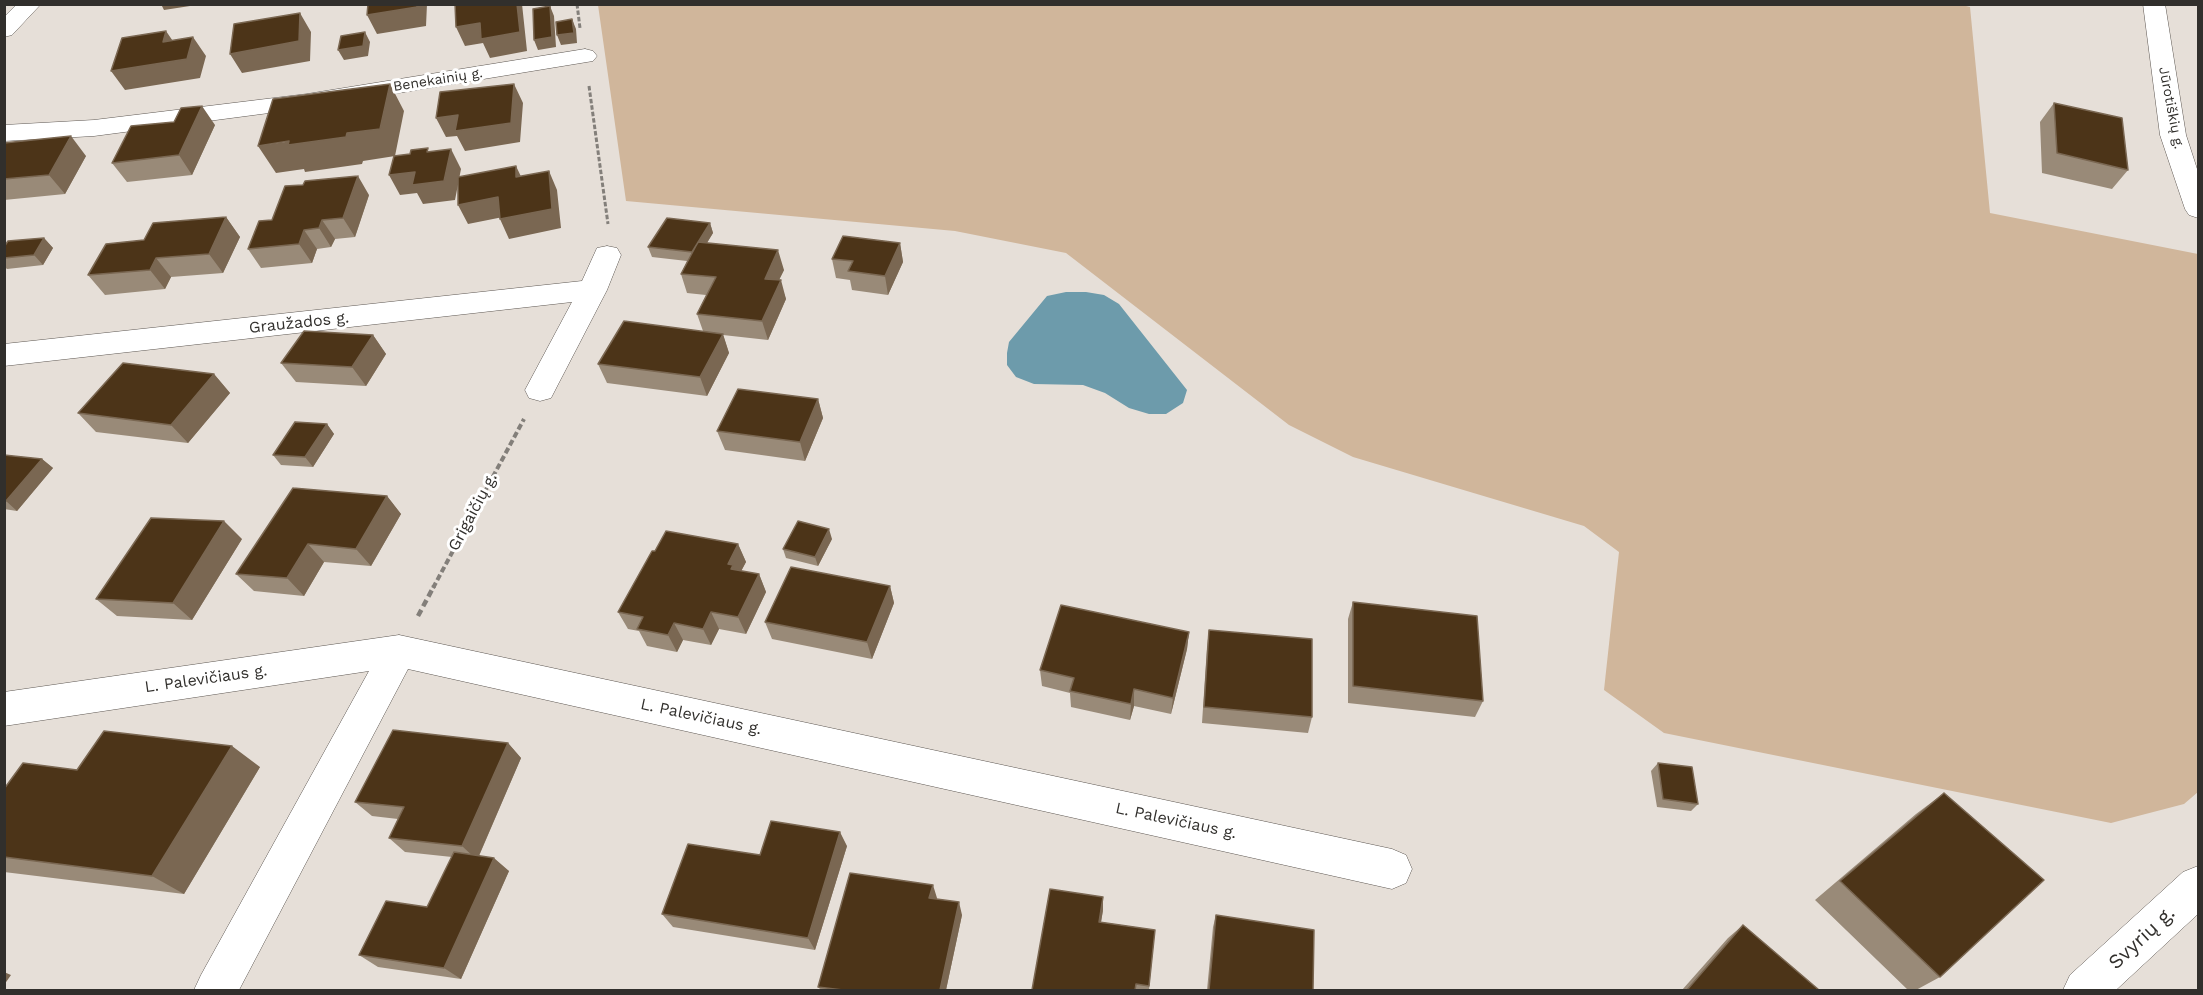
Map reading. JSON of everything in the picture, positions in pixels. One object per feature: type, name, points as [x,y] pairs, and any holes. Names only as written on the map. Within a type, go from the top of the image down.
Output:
[{"type":"street","points":[[4,30],[30,4]]},
{"type":"street","name":"Jūrotiškių g.","points":[[2154,4],[2174,135],[2199,209]]},
{"type":"street","name":"Benekainių g.","points":[[4,133],[94,128],[307,101],[585,56]]},
{"type":"street","points":[[540,390],[593,290],[607,255]]},
{"type":"street","name":"Graužados g.","points":[[4,356],[593,290]]},
{"type":"street","points":[[216,990],[399,651]]},
{"type":"street","name":"L. Palevičiaus g.","points":[[4,709],[399,651],[1392,869]]},
{"type":"street","name":"Svyrių g.","points":[[2085,990],[2199,886]]},
{"type":"path","points":[[577,4],[609,232],[607,255]]},
{"type":"path","name":"Grigaičių g.","points":[[399,651],[540,390]]},
{"type":"shaded area","points":[[598,5],[1962,5],[1970,7],[1990,213],[2198,254],[2198,792],[2184,804],[2111,823],[1664,733],[1604,690],[1619,552],[1584,526],[1353,457],[1289,425],[1066,253],[955,231],[626,201]]},
{"type":"water","points":[[1066,292],[1104,295],[1119,304],[1187,390],[1183,403],[1166,414],[1149,414],[1129,408],[1105,393],[1083,385],[1034,384],[1016,377],[1007,365],[1009,342],[1047,296]]},
{"type":"building","points":[[368,4],[417,4],[417,7],[367,15]]},
{"type":"building","points":[[455,4],[517,4],[520,32],[481,39],[480,23],[456,27]]},
{"type":"building","points":[[550,6],[552,37],[534,40],[533,9]]},
{"type":"building","points":[[300,13],[299,41],[230,54],[234,24]]},
{"type":"building","points":[[572,19],[574,33],[557,35],[556,22]]},
{"type":"building","points":[[166,31],[163,42],[193,37],[187,59],[111,71],[122,38]]},
{"type":"building","points":[[365,32],[363,46],[338,50],[341,36]]},
{"type":"building","points":[[390,84],[380,129],[347,133],[346,137],[288,145],[289,141],[258,146],[273,99]]},
{"type":"building","points":[[514,84],[511,123],[455,131],[458,115],[436,118],[440,92]]},
{"type":"building","points":[[2054,103],[2122,118],[2128,170],[2057,153]]},
{"type":"building","points":[[202,106],[179,155],[112,163],[131,126],[174,122],[181,108]]},
{"type":"building","points":[[71,136],[49,175],[4,179],[4,143]]},
{"type":"building","points":[[428,148],[427,152],[451,149],[444,181],[412,185],[415,172],[389,175],[394,156],[410,154],[411,150]]},
{"type":"building","points":[[516,166],[516,177],[549,171],[552,209],[500,219],[498,197],[458,205],[458,177]]},
{"type":"building","points":[[358,176],[343,218],[322,220],[319,228],[304,230],[299,244],[248,249],[259,221],[272,220],[285,186],[303,185],[305,181]]},
{"type":"building","points":[[226,217],[209,254],[156,258],[150,270],[88,275],[106,244],[144,240],[153,223]]},
{"type":"building","points":[[667,218],[710,223],[692,252],[648,247]]},
{"type":"building","points":[[843,236],[900,243],[885,276],[848,271],[853,261],[832,259]]},
{"type":"building","points":[[44,238],[34,255],[4,258],[4,247],[8,241]]},
{"type":"building","points":[[698,242],[778,250],[765,279],[781,280],[762,321],[697,314],[716,277],[681,274]]},
{"type":"building","points":[[624,321],[723,334],[700,377],[598,364]]},
{"type":"building","points":[[304,331],[373,335],[352,367],[281,363]]},
{"type":"building","points":[[123,363],[214,374],[171,425],[78,413]]},
{"type":"building","points":[[738,389],[818,399],[800,442],[717,431]]},
{"type":"building","points":[[295,422],[327,424],[305,457],[273,455]]},
{"type":"building","points":[[4,455],[42,459],[6,501],[4,501]]},
{"type":"building","points":[[293,488],[387,496],[356,549],[308,544],[287,578],[236,574]]},
{"type":"building","points":[[151,518],[224,521],[173,603],[96,599]]},
{"type":"building","points":[[798,521],[829,529],[815,557],[783,549]]},
{"type":"building","points":[[666,531],[738,544],[728,564],[733,565],[731,569],[759,574],[738,617],[711,612],[703,629],[674,623],[668,635],[637,629],[643,617],[618,612],[652,551],[655,551]]},
{"type":"building","points":[[791,567],[890,586],[867,642],[765,622]]},
{"type":"building","points":[[1353,602],[1477,616],[1483,701],[1353,686]]},
{"type":"building","points":[[1061,605],[1189,632],[1173,698],[1134,689],[1131,704],[1070,691],[1074,678],[1040,670]]},
{"type":"building","points":[[1209,630],[1312,639],[1312,717],[1204,707]]},
{"type":"building","points":[[393,730],[508,743],[462,846],[389,838],[404,807],[355,802]]},
{"type":"building","points":[[104,731],[232,746],[152,876],[4,857],[4,789],[23,763],[77,770]]},
{"type":"building","points":[[1658,763],[1692,767],[1698,804],[1663,799]]},
{"type":"building","points":[[1944,793],[2044,880],[1940,977],[1840,881]]},
{"type":"building","points":[[771,821],[840,832],[808,938],[662,914],[688,844],[760,855]]},
{"type":"building","points":[[454,852],[494,858],[444,968],[359,955],[386,901],[427,907]]},
{"type":"building","points":[[850,873],[933,885],[929,898],[959,902],[940,990],[843,990],[818,987]]},
{"type":"building","points":[[1050,889],[1103,897],[1099,922],[1155,930],[1149,986],[1136,984],[1135,990],[1032,990]]},
{"type":"building","points":[[1216,915],[1314,930],[1313,990],[1209,990]]},
{"type":"building","points":[[1743,925],[1819,990],[1687,990]]}]
